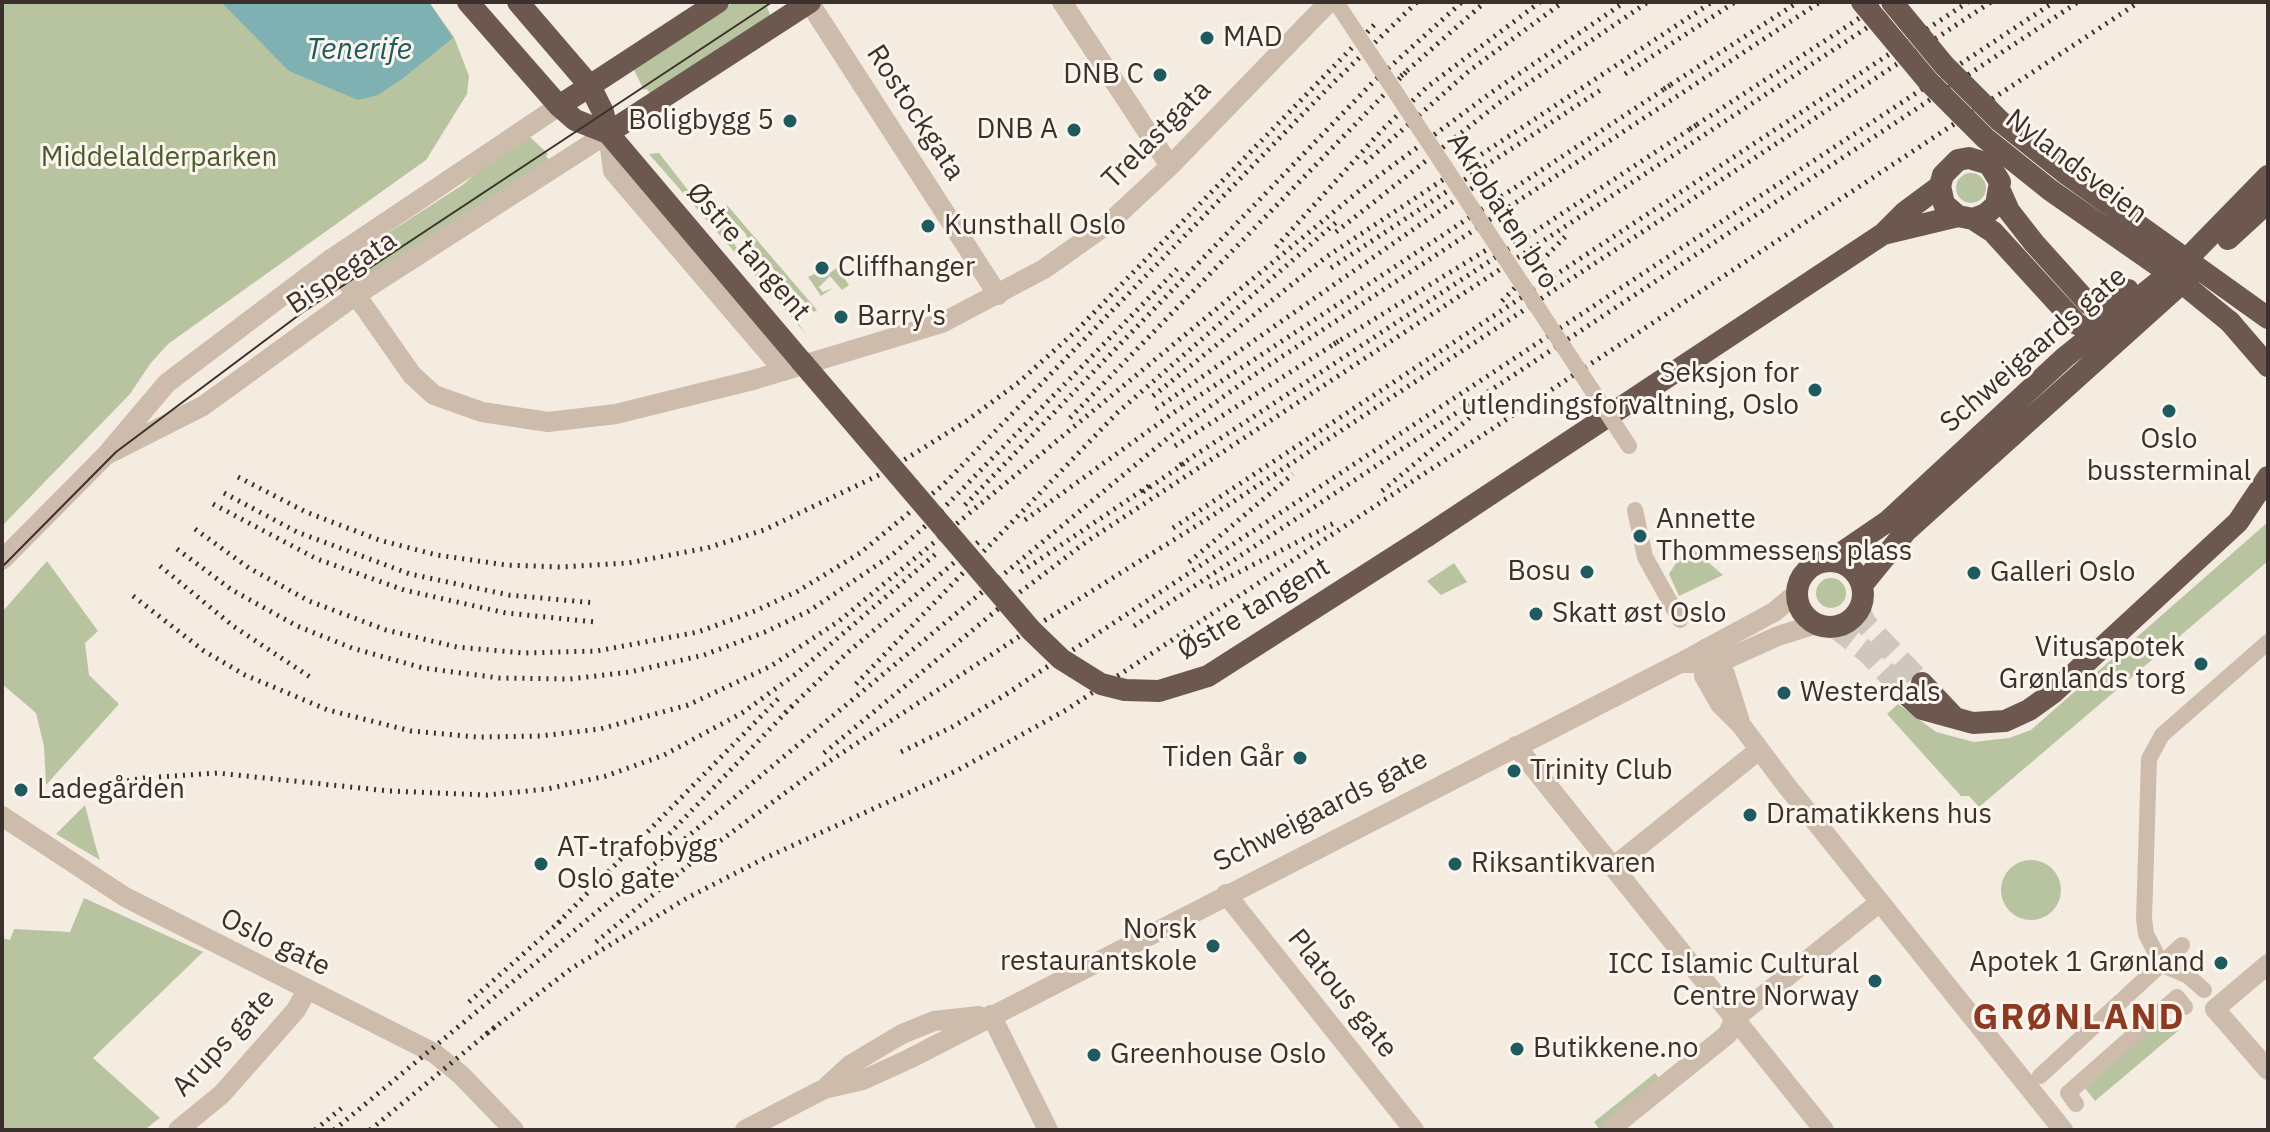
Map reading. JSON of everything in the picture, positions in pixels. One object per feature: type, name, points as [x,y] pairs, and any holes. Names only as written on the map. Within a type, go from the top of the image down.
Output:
[{"type":"highway","points":[[468,2],[559,106],[575,120],[608,133]]},
{"type":"highway","points":[[518,2],[590,86],[600,104],[608,133]]},
{"type":"highway","points":[[559,106],[718,2]]},
{"type":"highway","points":[[608,133],[809,2]]},
{"type":"highway","name":"Nylandsveien","points":[[1862,2],[1928,81],[1985,138],[2050,190],[2194,291],[2257,349],[2268,366]]},
{"type":"highway","name":"Nylandsveien","points":[[1892,2],[1944,65],[2000,121],[2064,172],[2268,318]]},
{"type":"highway","name":"Østre tangent","points":[[608,133],[1031,630],[1069,665],[1101,684],[1125,690],[1159,691],[1208,676],[1427,536],[1883,234],[1905,212],[1940,186]]},
{"type":"highway","points":[[2134,328],[2112,337],[2086,329],[2015,253],[1944,204],[1940,186],[1949,167],[1969,158],[1980,159],[1996,172],[2009,211],[2034,243],[2083,298],[2093,306],[2104,307],[2116,302],[2188,237],[2265,187]]},
{"type":"highway","name":"Schweigaards gate","points":[[1861,581],[1906,531],[2134,328],[2265,187]]},
{"type":"highway","name":"Schweigaards gate","points":[[1831,560],[1888,521],[2064,358],[2086,329],[2186,260],[2265,187]]},
{"type":"highway","points":[[1966,217],[1986,214],[1996,205],[2001,193]]},
{"type":"highway","name":"Østre tangent","points":[[1883,234],[1966,217]]},
{"type":"highway","points":[[1915,690],[1955,718],[1992,723],[2029,710],[2054,692],[2238,522],[2268,477]]},
{"type":"highway","points":[[2238,522],[2268,505]]},
{"type":"highway","points":[[1831,560],[1847,565],[1861,581],[1862,601],[1850,621],[1835,627],[1816,624],[1802,612],[1797,593],[1799,580],[1808,569],[1831,560]]},
{"type":"street","name":"Rostockgata","points":[[809,2],[998,295]]},
{"type":"street","points":[[1062,2],[1170,166]]},
{"type":"street","name":"Trelastgata","points":[[331,259],[412,375],[434,395],[482,412],[548,422],[590,418],[784,371],[942,323],[998,295],[1086,240],[1170,166],[1329,2]]},
{"type":"street","name":"Akrobaten bro","points":[[1336,2],[1630,451]]},
{"type":"street","name":"Bispegata","points":[[2,560],[106,455],[179,372],[331,259],[559,106]]},
{"type":"street","name":"Bispegata","points":[[106,455],[203,406],[356,295],[608,133]]},
{"type":"street","points":[[608,133],[613,171],[784,371]]},
{"type":"street","points":[[1635,510],[1645,557],[1680,620]]},
{"type":"street","name":"Schweigaards gate","points":[[1709,659],[1797,593]]},
{"type":"street","name":"Schweigaards gate","points":[[745,1130],[824,1089],[887,1069],[1680,663],[1709,659],[1816,624]]},
{"type":"street","points":[[2204,990],[2188,976],[2162,965],[2146,934],[2150,752],[2162,735],[2268,642]]},
{"type":"street","points":[[1709,659],[1735,695],[1741,725],[1759,750],[2063,1130]]},
{"type":"street","points":[[1516,746],[1824,1130]]},
{"type":"street","points":[[1613,867],[1759,750]]},
{"type":"street","name":"Oslo gate","points":[[2,816],[125,897],[444,1060],[508,1128]]},
{"type":"street","name":"Platous gate","points":[[1226,894],[1414,1130]]},
{"type":"street","points":[[1609,1130],[1728,1034],[1734,1019],[1880,902]]},
{"type":"street","points":[[2040,1076],[2182,945]]},
{"type":"street","points":[[2268,964],[2215,1009],[2268,1070]]},
{"type":"street","name":"Arups gate","points":[[178,1130],[231,1084],[296,1010],[307,990]]},
{"type":"street","points":[[2076,1104],[2068,1093],[2177,997],[2185,1007]]},
{"type":"street","points":[[991,1015],[1048,1130]]},
{"type":"green space","name":"Middelalderparken","points":[[2,2],[429,2],[454,37],[469,76],[467,94],[426,160],[168,344],[130,394],[2,526]]},
{"type":"green space","points":[[734,2],[765,2],[771,17],[651,95],[647,89],[644,90],[633,68]]},
{"type":"green space","points":[[526,133],[548,154],[546,156],[550,161],[369,279],[354,255],[464,184],[497,153]]},
{"type":"green space","points":[[659,153],[716,226],[724,227],[741,255],[748,257],[807,335],[649,154]]},
{"type":"green space","points":[[1971,173],[1982,177],[1986,188],[1982,199],[1971,203],[1960,199],[1956,188],[1960,177]]},
{"type":"green space","points":[[727,205],[817,310],[814,312],[747,241],[746,234],[725,212]]},
{"type":"green space","points":[[837,268],[849,285],[842,290],[830,276],[819,287],[823,292],[833,288],[821,296],[808,277],[826,271],[828,274]]},
{"type":"green space","points":[[2268,522],[2268,561],[1979,807],[1969,796],[1961,796],[1887,714],[1898,704],[1936,732],[1974,742],[2009,738],[2031,730]]},
{"type":"green space","points":[[1688,545],[1723,575],[1679,596],[1669,574]]},
{"type":"green space","points":[[47,561],[98,631],[85,643],[89,675],[119,704],[46,785],[44,746],[36,713],[2,684],[2,612]]},
{"type":"green space","points":[[1454,563],[1467,582],[1441,595],[1427,581]]},
{"type":"green space","points":[[1831,578],[1842,582],[1846,593],[1842,604],[1831,608],[1820,604],[1816,593],[1820,582]]},
{"type":"green space","points":[[85,805],[95,844],[100,860],[56,834]]},
{"type":"green space","points":[[2031,860],[2053,868],[2061,890],[2053,912],[2031,920],[2009,912],[2001,890],[2009,868]]},
{"type":"green space","points":[[84,898],[203,952],[93,1058],[160,1118],[144,1130],[2,1130],[2,938],[10,940],[14,929],[70,932]]},
{"type":"green space","points":[[2164,1011],[2179,1030],[2095,1101],[2081,1083]]},
{"type":"green space","points":[[1655,1073],[1662,1082],[1600,1130],[1594,1122]]},
{"type":"water","name":"Tenerife","points":[[221,2],[429,2],[453,38],[378,95],[358,100],[289,71]]},
{"type":"tunnel","points":[[1859,609],[1865,623],[1922,683]]},
{"type":"tunnel","points":[[1835,627],[1868,653],[1908,696]]},
{"type":"tram line","points":[[2,567],[116,452],[303,312],[772,2]]},
{"type":"railway","points":[[195,529],[249,568],[309,601],[386,630],[457,647],[523,653],[597,651],[698,632],[755,611],[798,591],[860,553],[943,485],[1331,85],[1417,2]]},
{"type":"railway","points":[[965,505],[1373,82],[1462,2]]},
{"type":"railway","points":[[1401,76],[1485,2]]},
{"type":"railway","points":[[1276,247],[1382,130],[1427,87],[1540,2]]},
{"type":"railway","points":[[1365,163],[1469,71],[1563,2]]},
{"type":"railway","points":[[133,596],[204,651],[245,675],[328,710],[411,731],[477,737],[540,736],[600,729],[688,705],[771,666],[839,621],[1365,186],[1492,92],[1625,2]]},
{"type":"railway","points":[[1336,232],[1499,103],[1648,2]]},
{"type":"railway","points":[[1153,396],[1326,257],[1712,2]]},
{"type":"railway","points":[[1625,74],[1735,2]]},
{"type":"railway","points":[[1664,89],[1798,2]]},
{"type":"railway","points":[[334,1130],[1181,427],[1251,377],[1820,2]]},
{"type":"railway","points":[[1690,129],[1884,2]]},
{"type":"railway","points":[[1007,602],[1086,542],[1906,2]]},
{"type":"railway","points":[[1173,528],[1968,2]]},
{"type":"railway","points":[[701,855],[816,770],[1026,632],[1204,521],[1991,2]]},
{"type":"railway","points":[[1006,694],[2054,2]]},
{"type":"railway","points":[[1134,626],[2078,2]]},
{"type":"railway","points":[[486,1034],[572,968],[687,898],[763,859],[956,771],[1066,710],[2139,2]]},
{"type":"railway","points":[[238,477],[306,512],[379,540],[437,555],[506,565],[560,567],[628,563],[707,548],[764,530],[883,473],[965,422],[1019,382],[1077,330],[1378,21]]},
{"type":"railway","points":[[1070,418],[1407,71]]},
{"type":"railway","points":[[1025,520],[1176,411],[1672,84]]},
{"type":"railway","points":[[1331,268],[1602,89]]},
{"type":"railway","points":[[1180,465],[1698,124]]},
{"type":"railway","points":[[1156,409],[1481,182]]},
{"type":"railway","points":[[856,684],[1118,412],[1340,219]]},
{"type":"railway","points":[[1502,301],[1567,235]]},
{"type":"railway","points":[[1334,344],[1504,239]]},
{"type":"railway","points":[[177,549],[232,590],[297,626],[352,648],[423,668],[499,678],[570,679],[630,672],[704,655],[809,611],[892,555],[931,521],[1178,268]]},
{"type":"railway","points":[[1175,446],[1342,339]]},
{"type":"railway","points":[[1382,491],[1492,399]]},
{"type":"railway","points":[[1143,492],[1189,460]]},
{"type":"railway","points":[[1189,562],[1293,474]]},
{"type":"railway","points":[[1021,572],[1150,485]]},
{"type":"railway","points":[[224,493],[297,532],[410,574],[509,595],[595,603]]},
{"type":"railway","points":[[213,504],[317,559],[404,590],[506,613],[595,622]]},
{"type":"railway","points":[[1210,587],[1338,521]]},
{"type":"railway","points":[[785,713],[847,653],[982,539]]},
{"type":"railway","points":[[80,789],[144,778],[217,773],[389,791],[487,795],[547,789],[606,776],[664,755],[742,713],[797,673],[938,552]]},
{"type":"railway","points":[[160,566],[233,626],[310,677]]},
{"type":"railway","points":[[824,753],[1015,595]]},
{"type":"railway","points":[[901,752],[952,727],[1015,689]]},
{"type":"railway","points":[[558,923],[779,698]]},
{"type":"railway","points":[[647,857],[793,705]]},
{"type":"railway","points":[[596,942],[707,850]]},
{"type":"railway","points":[[469,1002],[565,917]]},
{"type":"railway","points":[[370,1130],[495,1027]]},
{"type":"railway","points":[[315,1130],[343,1107]]},
{"type":"place","name":"MAD","points":[[1207,38]]},
{"type":"place","name":"DNB C","points":[[1160,75]]},
{"type":"place","name":"Boligbygg 5","points":[[790,121]]},
{"type":"place","name":"DNB A","points":[[1074,130]]},
{"type":"place","name":"Kunsthall Oslo","points":[[928,226]]},
{"type":"place","name":"Cliffhanger","points":[[822,268]]},
{"type":"place","name":"Barry's","points":[[841,317]]},
{"type":"place","name":"Seksjon for utlendingsforvaltning, Oslo","points":[[1815,390]]},
{"type":"place","name":"Oslo bussterminal","points":[[2169,411]]},
{"type":"place","name":"Annette Thommessens plass","points":[[1640,536]]},
{"type":"place","name":"Bosu","points":[[1587,572]]},
{"type":"place","name":"Galleri Oslo","points":[[1974,573]]},
{"type":"place","name":"Skatt øst Oslo","points":[[1536,614]]},
{"type":"place","name":"Vitusapotek Grønlands torg","points":[[2201,664]]},
{"type":"place","name":"Westerdals","points":[[1784,693]]},
{"type":"place","name":"Tiden Går","points":[[1300,758]]},
{"type":"place","name":"Trinity Club","points":[[1514,771]]},
{"type":"place","name":"Ladegården","points":[[21,790]]},
{"type":"place","name":"Dramatikkens hus","points":[[1750,815]]},
{"type":"place","name":"AT-trafobygg Oslo gate","points":[[541,864]]},
{"type":"place","name":"Riksantikvaren","points":[[1455,864]]},
{"type":"place","name":"Norsk restaurantskole","points":[[1213,946]]},
{"type":"place","name":"Apotek 1 Grønland","points":[[2221,963]]},
{"type":"place","name":"ICC Islamic Cultural Centre Norway","points":[[1875,981]]},
{"type":"place","name":"Butikkene.no","points":[[1517,1049]]},
{"type":"place","name":"Greenhouse Oslo","points":[[1094,1055]]},
{"type":"district","name":"GRØNLAND","points":[[2079,1019]]}]
